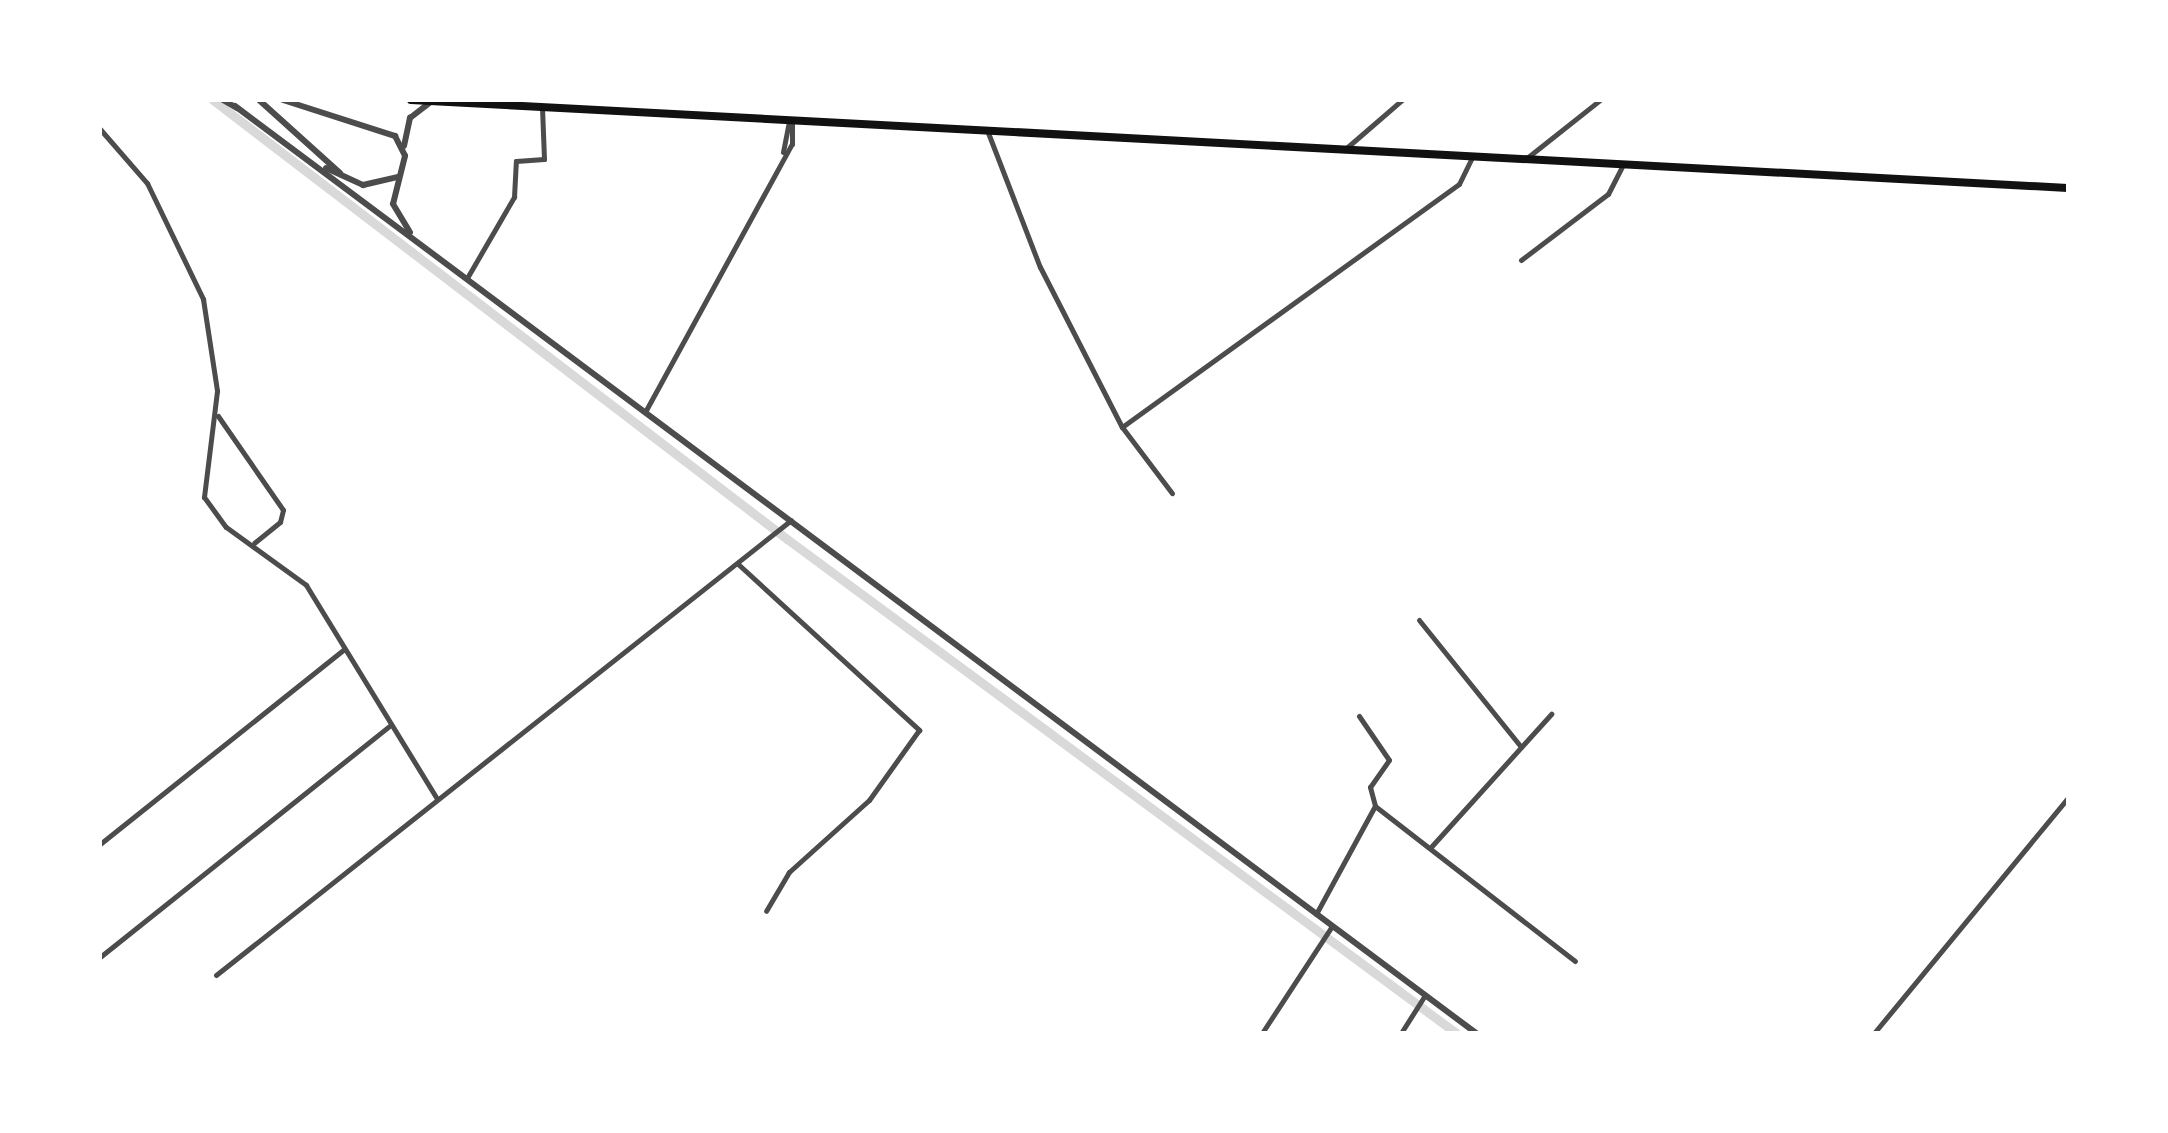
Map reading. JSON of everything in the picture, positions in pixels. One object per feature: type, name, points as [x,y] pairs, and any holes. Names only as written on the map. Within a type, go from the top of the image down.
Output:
[{"type":"main road","points":[[411,100],[791,117],[2068,188]]},
{"type":"street","points":[[223,100],[353,183],[382,186],[398,176]]},
{"type":"street","points":[[259,100],[343,177],[355,193]]},
{"type":"street","points":[[283,100],[384,128],[404,152]]},
{"type":"street","points":[[480,100],[503,104]]},
{"type":"street","points":[[1344,150],[1402,100]]},
{"type":"street","points":[[1526,159],[1600,100]]},
{"type":"street","points":[[414,237],[393,204],[410,118],[433,101]]},
{"type":"street","points":[[235,106],[1330,928],[1476,1033]]},
{"type":"street","points":[[467,278],[514,197],[516,161],[544,159],[542,106]]},
{"type":"street","points":[[784,155],[783,132],[791,117]]},
{"type":"street","points":[[645,412],[795,136],[791,117]]},
{"type":"street","points":[[100,129],[147,183],[198,284],[214,346],[216,414],[204,497],[226,527],[254,543],[306,585],[437,799]]},
{"type":"street","points":[[987,130],[1040,268],[1122,428],[1172,493]]},
{"type":"street","points":[[1122,428],[1441,197],[1469,171],[1472,155]]},
{"type":"street","points":[[1520,260],[1608,194],[1623,164]]},
{"type":"street","points":[[216,414],[283,510],[280,522],[254,543]]},
{"type":"street","points":[[216,976],[788,522]]},
{"type":"street","points":[[738,564],[919,730],[869,800],[789,872],[766,911]]},
{"type":"street","points":[[1419,620],[1521,747]]},
{"type":"street","points":[[100,844],[344,650]]},
{"type":"street","points":[[1430,848],[1551,714]]},
{"type":"street","points":[[1359,716],[1389,760],[1370,788],[1375,806],[1575,961]]},
{"type":"street","points":[[100,956],[390,726]]},
{"type":"street","points":[[1874,1033],[2068,798]]},
{"type":"street","points":[[1316,914],[1375,806]]},
{"type":"street","points":[[1262,1033],[1330,928]]},
{"type":"street","points":[[1402,1033],[1424,997]]},
{"type":"waterway","points":[[213,100],[787,539],[1456,1033]]}]
